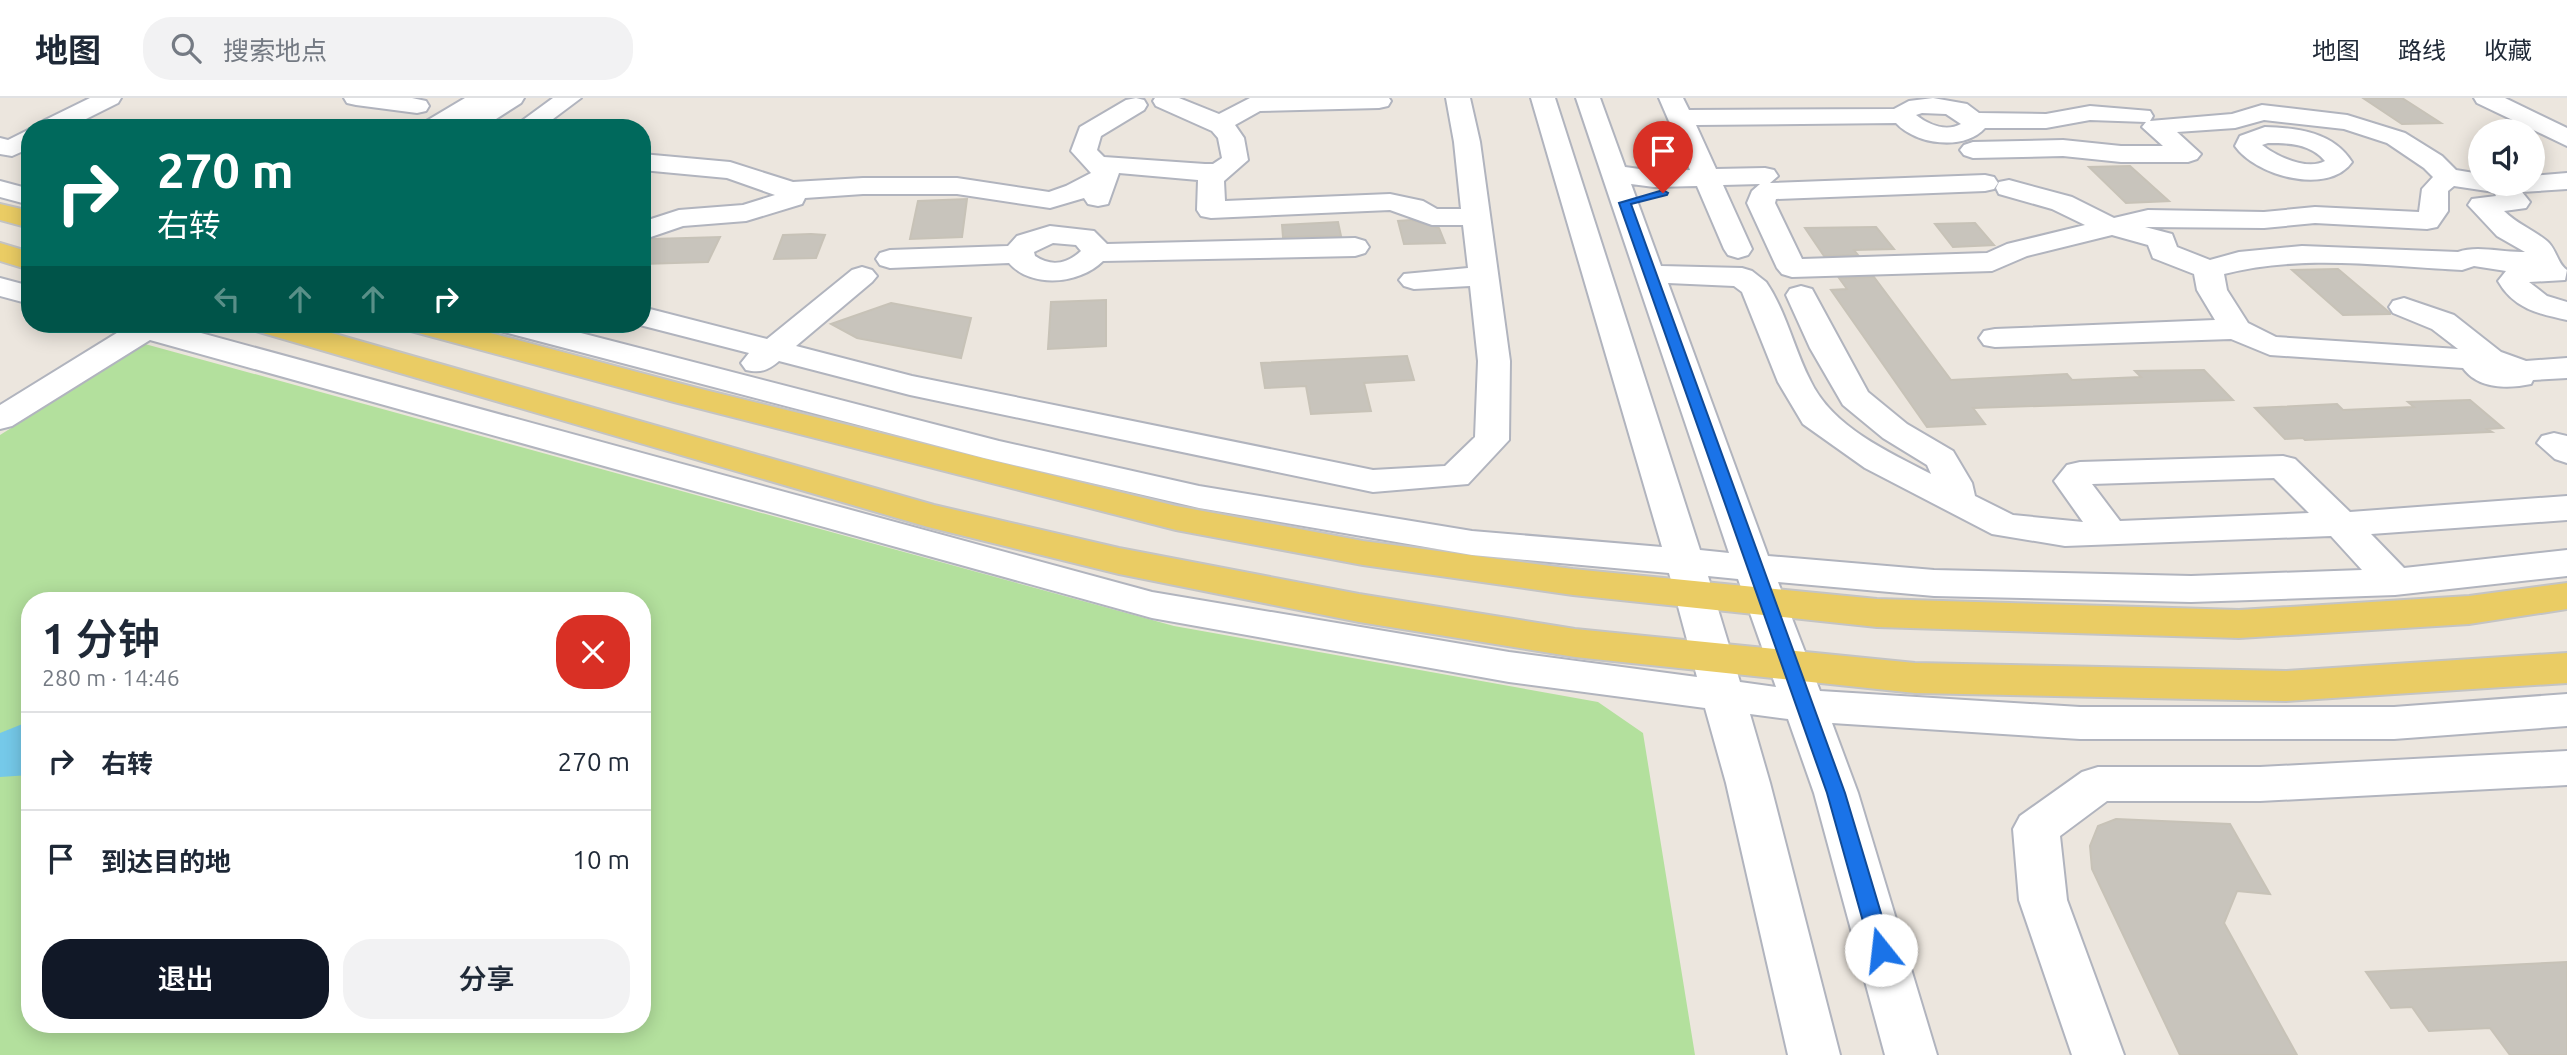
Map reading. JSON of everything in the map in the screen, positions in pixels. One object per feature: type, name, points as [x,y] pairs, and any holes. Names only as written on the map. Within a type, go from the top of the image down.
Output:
[{"type":"main road","points":[[0,212],[21,218]]},
{"type":"main road","points":[[0,253],[21,259]]},
{"type":"main road","points":[[299,333],[928,515],[1105,557],[1359,608],[1575,643],[1915,678],[2286,686],[2567,667]]},
{"type":"main road","points":[[461,333],[716,391],[1176,518],[1363,553],[1573,582],[1690,579],[1760,586],[1877,613],[2239,624],[2469,610],[2567,597]]},
{"type":"street","points":[[66,119],[109,98]]},
{"type":"street","points":[[356,98],[423,102]]},
{"type":"street","points":[[447,119],[482,98]]},
{"type":"street","points":[[478,119],[512,98]]},
{"type":"street","points":[[538,119],[569,98]]},
{"type":"street","points":[[651,318],[910,385],[1373,481],[1455,477],[1492,440],[1494,361],[1467,142],[1458,98]]},
{"type":"street","points":[[1543,98],[1713,658],[1748,783],[1814,1055]]},
{"type":"street","points":[[1588,98],[1836,793],[1911,1055]]},
{"type":"street","points":[[2486,98],[2567,138]]},
{"type":"street","points":[[1101,170],[1084,151],[1089,132],[1123,102],[1167,99],[1186,111],[1213,119],[1231,135],[1235,160],[1212,179],[1211,210],[1390,202],[1413,207],[1432,217],[1477,216]]},
{"type":"street","points":[[1219,124],[1255,104],[1379,101]]},
{"type":"street","points":[[396,119],[423,102]]},
{"type":"street","points":[[1903,116],[1905,111],[1918,106],[1946,103],[1968,134],[1995,182]]},
{"type":"street","points":[[1968,134],[2090,113],[2155,122],[2235,121],[2265,105],[2347,122],[2396,138],[2448,177],[2468,180]]},
{"type":"street","points":[[1738,249],[1676,108],[1903,116],[1922,129],[2121,154],[2257,156],[2248,146],[2249,141],[2265,135],[2307,140],[2324,161],[2329,187],[2361,199],[2378,211],[2381,219],[2377,238],[2398,258]]},
{"type":"street","points":[[2155,122],[2208,157]]},
{"type":"street","points":[[2324,161],[2366,156],[2392,158],[2421,155]]},
{"type":"street","points":[[651,163],[730,170],[782,186],[792,198],[746,213],[679,218],[651,229]]},
{"type":"street","points":[[786,191],[863,186],[957,186],[1050,200],[1076,191],[1101,170],[1132,166],[1150,170],[1221,172]]},
{"type":"street","points":[[1074,234],[1096,204],[1101,170]]},
{"type":"street","points":[[1619,188],[1712,185],[1765,176]]},
{"type":"street","points":[[2448,177],[2435,189],[2434,211],[2452,235],[2462,261],[2351,254],[2298,255],[2236,260],[2208,270],[2163,253],[2162,240],[2109,226],[2062,203],[1995,182],[1765,191],[1760,203],[1792,268],[1992,262],[2017,250],[2109,226],[2148,218],[2264,220],[2315,215],[2381,219],[2452,235],[2503,262],[2553,270]]},
{"type":"street","points":[[2545,182],[2567,181]]},
{"type":"street","points":[[0,189],[21,195]]},
{"type":"street","points":[[2508,196],[2516,202],[2482,205],[2507,230],[2538,248],[2553,270]]},
{"type":"street","points":[[1018,254],[1027,242],[1037,237],[1074,234],[1091,241],[1096,253]]},
{"type":"street","points":[[1018,254],[1025,266],[1047,272],[1084,265],[1096,253],[1355,247]]},
{"type":"street","points":[[890,259],[1018,254]]},
{"type":"street","points":[[2208,270],[2212,290],[2236,329]]},
{"type":"street","points":[[2553,270],[2524,272],[2513,281],[2523,294],[2535,301],[2567,311]]},
{"type":"street","points":[[1649,274],[1742,277],[1755,288],[1794,382],[1815,417],[1877,460],[2005,526],[2064,534],[2110,533],[2341,524],[2567,508]]},
{"type":"street","points":[[539,333],[716,391],[773,351],[862,276]]},
{"type":"street","points":[[1414,280],[1484,276]]},
{"type":"street","points":[[0,287],[21,293]]},
{"type":"street","points":[[1801,295],[1854,398],[1895,431],[1941,459],[1954,482],[1958,503]]},
{"type":"street","points":[[2404,307],[2443,322],[2497,363]]},
{"type":"street","points":[[1995,338],[2236,329],[2270,346],[2567,368]]},
{"type":"street","points":[[0,394],[119,333]]},
{"type":"street","points":[[0,419],[124,333]]},
{"type":"street","points":[[164,333],[1152,605],[1509,667],[1804,706],[2080,723],[2394,723],[2567,710]]},
{"type":"street","points":[[2110,533],[2072,481],[2080,472],[2283,467],[2395,582]]},
{"type":"street","points":[[1760,586],[1934,583],[2192,589],[2395,582],[2567,563]]},
{"type":"street","points":[[2098,1055],[2043,900],[2036,829],[2098,784],[2260,784],[2567,768]]},
{"type":"green space","points":[[145,344],[1174,626],[1598,702],[1643,733],[1695,1055],[0,1055],[0,435]]},
{"type":"water","points":[[21,725],[21,776],[0,777],[0,733]]},
{"type":"building","points":[[2363,98],[2402,98],[2441,123],[2402,124]]},
{"type":"building","points":[[2130,166],[2169,201],[2126,203],[2089,167]]},
{"type":"building","points":[[967,199],[962,237],[910,239],[918,201]]},
{"type":"building","points":[[1411,220],[1439,228],[1445,243],[1404,244],[1398,221]]},
{"type":"building","points":[[1338,222],[1341,236],[1283,237],[1282,225]]},
{"type":"building","points":[[1975,223],[1994,245],[1953,247],[1935,224]]},
{"type":"building","points":[[1876,227],[1894,249],[1854,250],[1858,255],[1824,256],[1805,228]]},
{"type":"building","points":[[783,235],[825,235],[816,258],[774,259]]},
{"type":"building","points":[[720,237],[708,262],[651,264],[652,239]]},
{"type":"building","points":[[2338,269],[2390,314],[2343,315],[2292,270]]},
{"type":"building","points":[[1874,277],[1951,380],[2067,374],[2072,380],[2141,377],[2135,371],[2204,370],[2233,400],[1973,408],[1985,424],[1927,427],[1831,290],[1847,289],[1839,278]]},
{"type":"building","points":[[1106,300],[1106,346],[1048,349],[1051,302]]},
{"type":"building","points":[[891,303],[971,318],[961,358],[857,338],[831,324]]},
{"type":"building","points":[[1407,356],[1414,380],[1364,383],[1371,411],[1311,414],[1306,386],[1265,388],[1261,363]]},
{"type":"building","points":[[2470,400],[2503,428],[2487,429],[2492,432],[2285,439],[2255,408],[2337,404],[2343,410],[2414,407],[2408,402]]},
{"type":"building","points":[[2116,819],[2230,824],[2270,894],[2237,891],[2224,923],[2297,1055],[2180,1055],[2092,869],[2090,846],[2098,826]]},
{"type":"building","points":[[2567,962],[2567,1055],[2510,1055],[2490,1028],[2429,1031],[2412,1007],[2391,1008],[2366,972]]},
{"type":"route","points":[[1663,193],[1624,203],[1836,793],[1881,950]]}]
